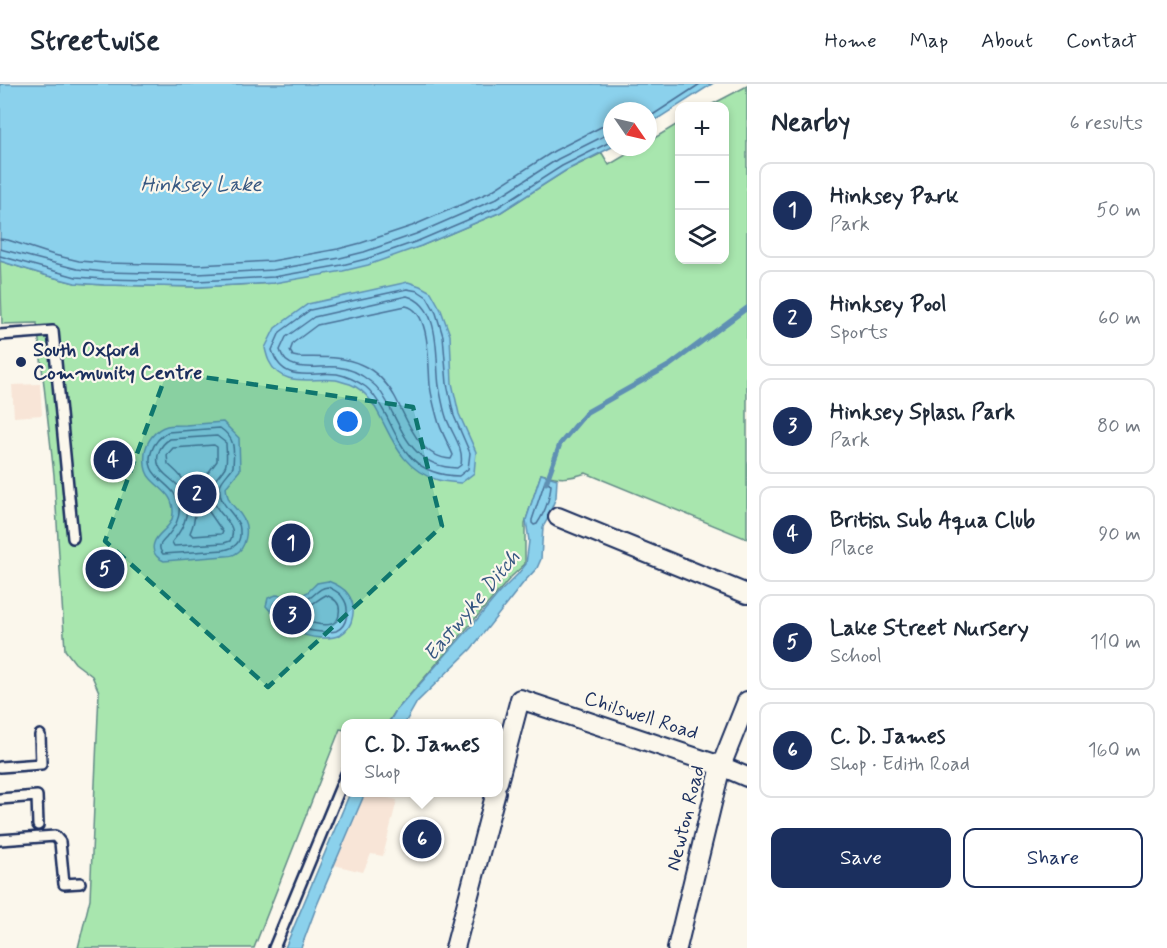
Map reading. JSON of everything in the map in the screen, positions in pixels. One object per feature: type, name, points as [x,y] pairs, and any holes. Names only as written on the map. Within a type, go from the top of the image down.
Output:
[{"type":"street","points":[[558,517],[747,594]]},
{"type":"street","name":"Chilswell Road","points":[[503,763],[520,699],[722,766],[747,777]]},
{"type":"street","name":"Newton Road","points":[[677,948],[722,766],[747,700]]},
{"type":"street","points":[[455,948],[495,797]]},
{"type":"lane","points":[[0,334],[53,331],[73,538]]},
{"type":"lane","points":[[0,767],[45,764],[40,735]]},
{"type":"lane","points":[[274,948],[341,784]]},
{"type":"lane","points":[[0,799],[37,796],[38,825]]},
{"type":"lane","points":[[0,840],[55,836],[60,842],[64,884],[80,884]]},
{"type":"highlighted area","points":[[167,372],[413,407],[442,526],[268,687],[105,541]]},
{"type":"shaded area","points":[[40,384],[42,415],[14,417],[12,385]]},
{"type":"shaded area","points":[[363,797],[397,800],[383,856],[371,854],[363,872],[334,865]]},
{"type":"green space","points":[[747,86],[747,539],[586,473],[564,478],[541,474],[525,523],[525,564],[511,577],[391,719],[341,719],[341,729],[254,948],[78,948],[90,899],[99,692],[92,676],[75,663],[65,650],[54,475],[37,323],[2,324],[0,261],[75,283],[199,287],[274,283],[421,246],[501,212],[565,171],[602,153],[609,165],[624,156],[657,156],[657,136],[675,125],[675,264],[729,264],[729,102],[717,102]]},
{"type":"water","name":"Hinksey Lake","points":[[0,84],[712,84],[684,102],[675,102],[675,108],[657,119],[657,102],[603,102],[603,152],[565,171],[501,212],[421,246],[368,265],[274,283],[199,287],[75,283],[0,261]]},
{"type":"water","points":[[408,282],[431,292],[441,310],[450,335],[452,383],[459,414],[476,452],[474,473],[461,483],[438,480],[420,472],[407,461],[363,392],[350,384],[336,380],[290,379],[275,370],[266,353],[265,348],[275,328],[308,304]]},
{"type":"water","points":[[223,422],[239,438],[240,470],[226,487],[230,502],[246,524],[244,544],[239,552],[231,556],[164,561],[155,554],[153,546],[168,526],[172,518],[173,507],[169,497],[147,474],[145,453],[147,445],[155,433],[167,426]]},
{"type":"water","points":[[541,474],[557,479],[556,497],[543,527],[541,559],[537,568],[471,649],[417,702],[407,719],[391,719],[526,564],[529,541],[526,520]]},
{"type":"water","points":[[328,581],[344,589],[353,604],[351,622],[345,632],[338,636],[322,638],[297,632],[284,624],[266,606],[268,598],[276,595],[298,597],[308,592],[317,583]]},
{"type":"water","points":[[348,797],[363,797],[301,948],[285,948]]},
{"type":"waterway","name":"Eastwyke Ditch","points":[[546,483],[560,444],[587,412],[670,365],[747,308]]},
{"type":"place","name":"South Oxford Community Centre","points":[[21,362]]},
{"type":"place","name":"British Sub Aqua Club","points":[[113,460]]},
{"type":"place","name":"Hinksey Pool","points":[[197,494]]},
{"type":"place","name":"Hinksey Park","points":[[291,543]]},
{"type":"place","name":"Lake Street Nursery","points":[[105,569]]},
{"type":"place","name":"Hinksey Splash Park","points":[[292,615]]},
{"type":"place","name":"C. D. James","points":[[422,839]]}]
